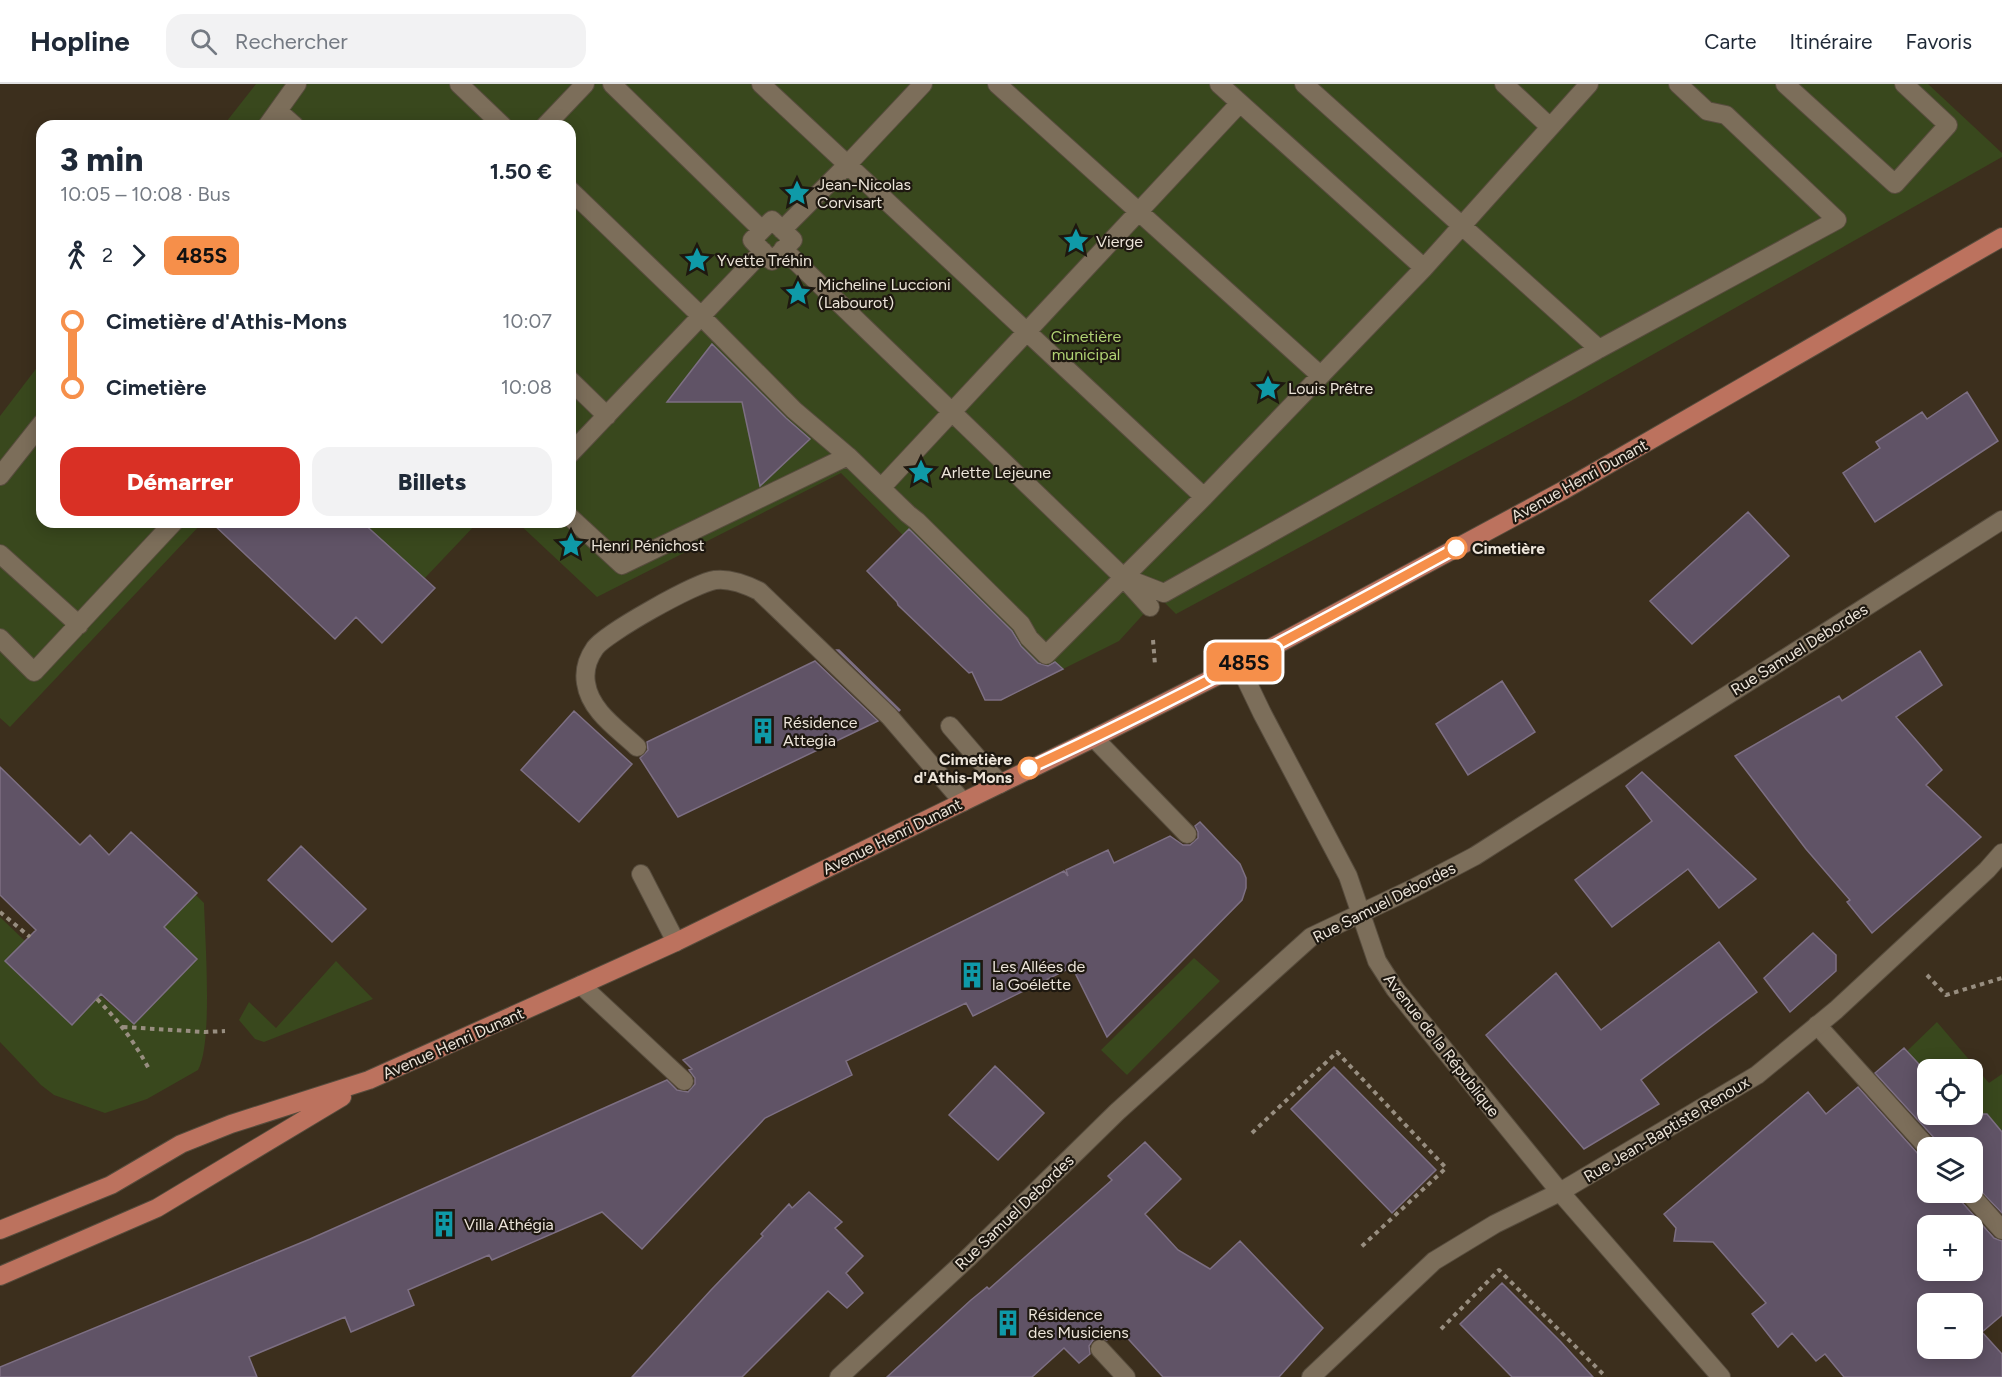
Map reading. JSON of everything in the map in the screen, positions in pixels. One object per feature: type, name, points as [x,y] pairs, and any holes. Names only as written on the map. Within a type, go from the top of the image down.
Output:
[{"type":"main road","name":"Avenue Henri Dunant","points":[[0,1230],[111,1185],[181,1144],[231,1124],[369,1080],[581,985],[676,942],[1094,738],[1239,664],[1564,490],[2002,237]]},
{"type":"main road","name":"Avenue Henri Dunant","points":[[0,1276],[157,1208],[369,1080]]},
{"type":"street","points":[[271,120],[297,84]]},
{"type":"street","points":[[459,84],[497,120]]},
{"type":"street","points":[[551,120],[585,84]]},
{"type":"street","points":[[612,84],[762,230]]},
{"type":"street","points":[[761,84],[1204,498]]},
{"type":"street","points":[[782,230],[923,84]]},
{"type":"street","points":[[997,84],[1320,375]]},
{"type":"street","points":[[1219,84],[1424,268]]},
{"type":"street","points":[[1304,84],[1599,349]]},
{"type":"street","points":[[1504,84],[1550,126]]},
{"type":"street","points":[[576,196],[701,316],[794,410],[848,456],[1021,624],[1029,638],[1046,656],[1204,498],[1424,268],[1589,84]]},
{"type":"street","points":[[1123,577],[1164,593],[1599,349],[1837,220],[1726,115],[1707,111],[1678,84]]},
{"type":"street","points":[[1785,84],[1895,184],[1948,125],[1904,84]]},
{"type":"street","points":[[881,488],[1240,103]]},
{"type":"street","points":[[278,111],[288,120]]},
{"type":"street","points":[[772,220],[782,230],[793,240],[772,261],[752,240],[772,220]]},
{"type":"street","points":[[783,249],[1123,577],[1150,607]]},
{"type":"street","points":[[576,448],[763,251]]},
{"type":"street","points":[[576,387],[607,416]]},
{"type":"street","points":[[0,476],[36,431]]},
{"type":"street","points":[[576,523],[622,565],[848,456]]},
{"type":"street","name":"Rue Samuel Debordes","points":[[839,1377],[967,1259],[1117,1112],[1311,937],[1475,856],[2002,520]]},
{"type":"street","points":[[0,638],[34,672],[168,528]]},
{"type":"street","points":[[0,554],[79,625]]},
{"type":"street","points":[[637,747],[599,712],[590,694],[585,673],[589,658],[596,646],[608,636],[704,582],[718,579],[743,583],[759,591],[889,716],[963,802]]},
{"type":"street","name":"Avenue de la République","points":[[1239,664],[1348,876],[1377,961],[1395,989],[1560,1192],[1720,1377]]},
{"type":"street","points":[[950,726],[1000,784]]},
{"type":"street","points":[[1094,738],[1187,834]]},
{"type":"street","name":"Rue Jean-Baptiste Renoux","points":[[1311,1377],[1434,1261],[1495,1224],[1560,1192],[1757,1075],[1817,1025],[1987,870],[2002,853]]},
{"type":"street","points":[[640,874],[676,942]]},
{"type":"street","points":[[581,985],[684,1081]]},
{"type":"street","points":[[1817,1025],[1918,1137]]},
{"type":"street","points":[[1978,1203],[2002,1230]]},
{"type":"street","points":[[1100,1349],[1126,1377]]},
{"type":"path","points":[[0,912],[30,937]]},
{"type":"path","points":[[1924,972],[1946,995],[2002,978]]},
{"type":"path","points":[[97,999],[123,1027],[150,1071]]},
{"type":"path","points":[[123,1027],[225,1031]]},
{"type":"path","points":[[1252,1133],[1337,1052],[1446,1168],[1360,1248]]},
{"type":"path","points":[[1441,1329],[1499,1270],[1606,1377]]},
{"type":"green space","name":"Cimetière municipal","points":[[256,84],[1928,84],[2002,153],[2002,157],[1569,402],[1176,614],[1159,597],[1119,641],[1045,678],[841,473],[597,597],[523,528],[576,528],[576,120],[228,120]]},
{"type":"green space","points":[[36,369],[36,528],[197,528],[10,727],[0,718],[0,416]]},
{"type":"green space","points":[[369,528],[472,528],[424,579]]},
{"type":"green space","points":[[195,894],[204,903],[207,990],[203,1057],[198,1070],[147,1099],[105,1113],[54,1095],[41,1085],[0,1042],[0,917],[25,941],[30,937],[134,1024],[197,959],[164,927]]},
{"type":"green space","points":[[1194,958],[1220,981],[1127,1075],[1101,1050]]},
{"type":"green space","points":[[336,961],[373,999],[264,1042],[255,1039],[239,1020],[249,1002],[276,1028]]},
{"type":"green space","points":[[1937,1022],[1969,1059],[1917,1059],[1917,1062],[1907,1051]]},
{"type":"green space","points":[[2002,1074],[2002,1132],[1986,1113],[1983,1115],[1983,1076],[1989,1083]]},
{"type":"building","points":[[712,344],[810,439],[760,486],[742,402],[667,402]]},
{"type":"building","points":[[1967,392],[1998,441],[1875,522],[1843,473],[1880,448],[1876,442],[1922,412],[1927,419]]},
{"type":"building","points":[[1748,512],[1789,556],[1692,644],[1650,601]]},
{"type":"building","points":[[217,528],[369,528],[435,588],[382,643],[356,617],[335,639]]},
{"type":"building","points":[[909,529],[1012,631],[1021,646],[1038,663],[1048,666],[1055,662],[1063,669],[1001,700],[985,700],[972,672],[969,673],[898,605],[867,571]]},
{"type":"building","points":[[837,650],[839,650],[900,710],[899,711]]},
{"type":"building","points":[[1920,651],[1942,685],[1896,717],[1942,770],[1926,785],[1981,837],[1872,933],[1847,902],[1850,900],[1806,849],[1735,756],[1839,696],[1842,701]]},
{"type":"building","name":"Résidence Attegia","points":[[815,661],[878,721],[678,817],[640,758],[648,750],[647,742]]},
{"type":"building","points":[[1502,681],[1535,732],[1468,775],[1436,724]]},
{"type":"building","points":[[574,711],[632,764],[579,822],[521,770]]},
{"type":"building","points":[[0,767],[80,845],[90,835],[109,855],[131,832],[197,893],[164,927],[197,959],[134,1024],[101,994],[72,1025],[5,961],[36,930],[0,895]]},
{"type":"building","points":[[1642,772],[1756,879],[1719,908],[1688,869],[1612,927],[1575,880],[1652,821],[1626,786]]},
{"type":"building","points":[[1200,822],[1240,864],[1246,878],[1242,900],[1107,1037],[1072,967],[973,1016],[966,1003],[846,1061],[852,1075],[765,1118],[642,1249],[602,1212],[492,1260],[489,1255],[408,1290],[414,1305],[351,1332],[345,1317],[249,1357],[257,1377],[0,1377],[0,1367],[310,1239],[667,1080],[677,1090],[688,1092],[695,1084],[695,1078],[689,1070],[692,1069],[683,1060],[1064,871],[1068,876],[1066,870],[1108,850],[1114,863],[1170,836],[1183,845],[1190,845],[1198,838],[1195,826]]},
{"type":"building","points":[[301,846],[366,909],[332,942],[268,880]]},
{"type":"building","points":[[1813,933],[1836,955],[1836,971],[1790,1012],[1764,978]]},
{"type":"building","points":[[1719,942],[1757,992],[1641,1080],[1659,1104],[1584,1149],[1486,1035],[1556,973],[1601,1030]]},
{"type":"building","points":[[1904,1048],[1917,1062],[1917,1119],[1875,1073]]},
{"type":"building","points":[[995,1066],[1044,1113],[998,1160],[949,1115]]},
{"type":"building","points":[[1334,1067],[1436,1170],[1392,1213],[1291,1109]]},
{"type":"building","points":[[1858,1087],[1917,1153],[1917,1203],[1963,1203],[1973,1215],[1917,1215],[1917,1281],[1983,1281],[1983,1226],[1994,1238],[2002,1241],[2002,1315],[1983,1331],[1983,1293],[1917,1293],[1917,1359],[1983,1359],[1983,1333],[2002,1354],[2002,1377],[1844,1377],[1825,1354],[1816,1361],[1792,1333],[1778,1347],[1752,1314],[1766,1303],[1713,1242],[1674,1241],[1676,1228],[1664,1214],[1808,1092],[1826,1114]]},
{"type":"building","points":[[1983,1114],[1987,1114],[2002,1132],[2002,1213],[1983,1193],[1983,1137],[1933,1137],[1922,1125],[1983,1125]]},
{"type":"building","points":[[1145,1142],[1181,1179],[1145,1214],[1178,1250],[1210,1269],[1240,1241],[1323,1328],[1279,1377],[1163,1377],[1120,1330],[1107,1340],[1098,1338],[1093,1340],[1089,1346],[1090,1354],[1079,1363],[1064,1348],[1032,1377],[887,1377],[971,1300],[987,1287],[989,1289],[1112,1180],[1108,1176]]},
{"type":"building","points":[[809,1192],[842,1222],[835,1228],[863,1256],[846,1273],[863,1293],[847,1308],[828,1291],[742,1377],[632,1377],[763,1236],[761,1234],[789,1204],[792,1208]]},
{"type":"building","points":[[1502,1283],[1593,1377],[1512,1377],[1460,1324]]},
{"type":"bus line","name":"485S","points":[[1029,768],[1094,738],[1256,656],[1456,548]]},
{"type":"place","name":"Jean-Nicolas Corvisart","points":[[797,193]]},
{"type":"place","name":"Vierge","points":[[1076,241]]},
{"type":"place","name":"Yvette Tréhin","points":[[697,260]]},
{"type":"place","name":"Micheline Luccioni (Labourot)","points":[[798,293]]},
{"type":"place","name":"Louis Prêtre","points":[[1268,388]]},
{"type":"place","name":"Arlette Lejeune","points":[[921,472]]},
{"type":"place","name":"Henri Pénichost","points":[[571,545]]},
{"type":"place","name":"Cimetière","points":[[1456,548]]},
{"type":"place","name":"Résidence Attegia","points":[[763,731]]},
{"type":"place","name":"Cimetière d'Athis-Mons","points":[[1029,768]]},
{"type":"place","name":"Les Allées de la Goélette","points":[[972,975]]},
{"type":"place","name":"Villa Athégia","points":[[444,1224]]},
{"type":"place","name":"Résidence des Musiciens","points":[[1008,1323]]}]
